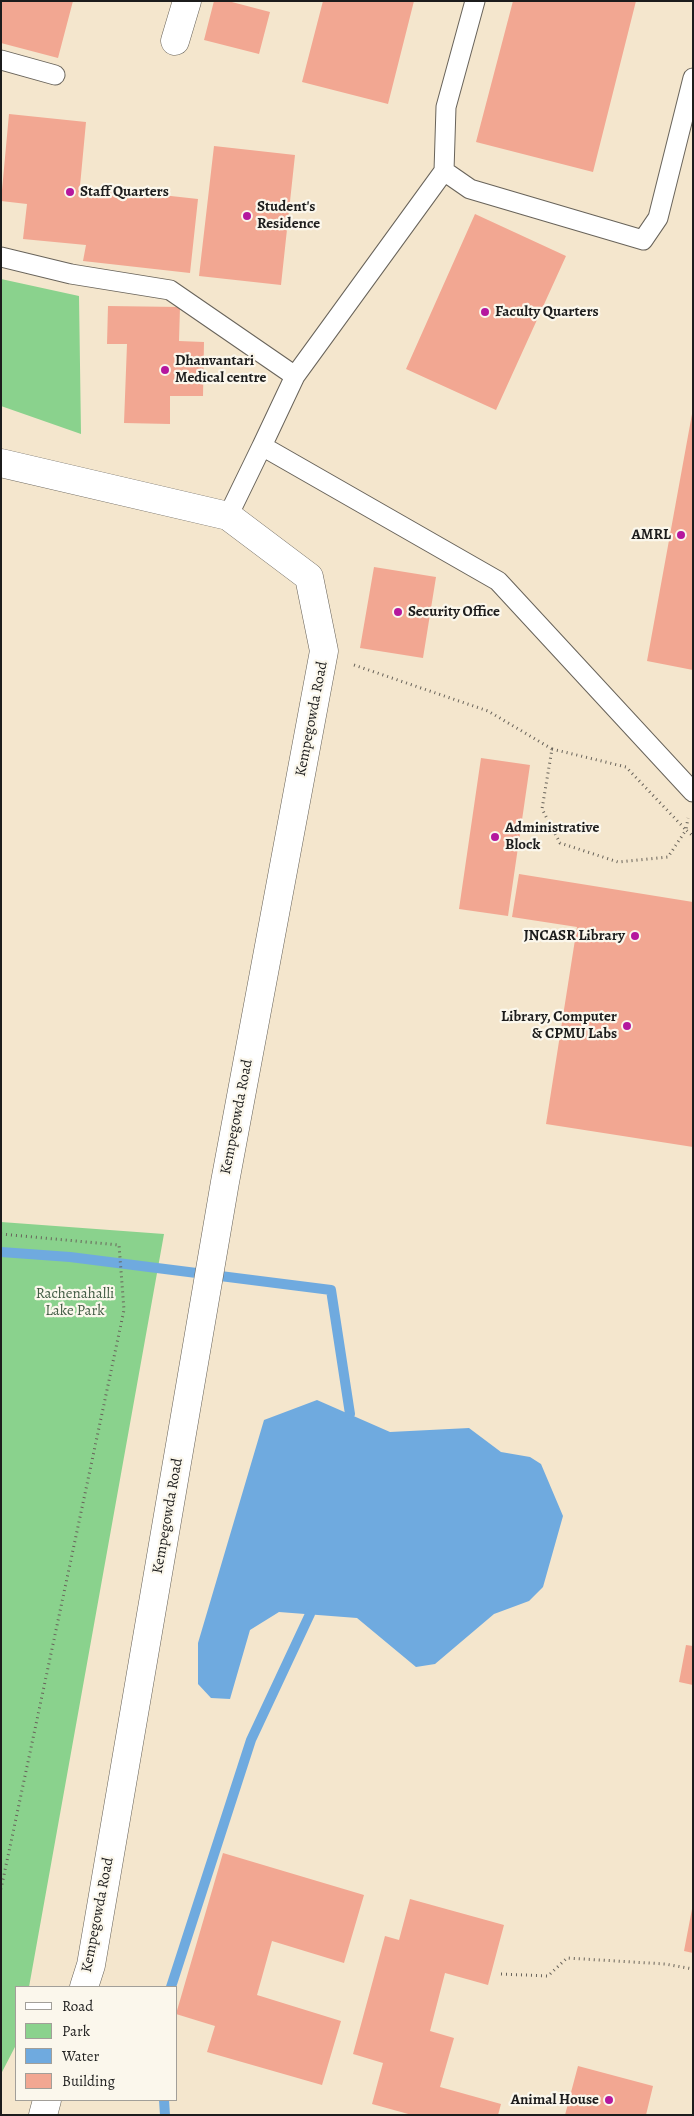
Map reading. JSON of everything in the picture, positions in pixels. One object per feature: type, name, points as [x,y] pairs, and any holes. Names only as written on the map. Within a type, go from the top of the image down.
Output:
[{"type":"street","points":[[176,41],[187,1]]},
{"type":"street","name":"Kempegowda Road","points":[[1,463],[228,516],[309,577],[323,656],[206,1297],[91,1965],[84,1986]]},
{"type":"street","points":[[43,2115],[47,2101]]},
{"type":"lane","points":[[228,516],[295,376],[444,171],[446,106],[475,1]]},
{"type":"lane","points":[[1,60],[55,75]]},
{"type":"lane","points":[[444,171],[470,189],[643,240],[658,218],[693,78]]},
{"type":"lane","points":[[1,257],[71,274],[170,290],[295,376]]},
{"type":"lane","points":[[262,446],[498,582],[693,792]]},
{"type":"path","points":[[323,656],[488,710],[552,749],[626,767],[693,836]]},
{"type":"path","points":[[552,749],[542,810],[560,843],[618,862],[668,857],[686,830],[689,814]]},
{"type":"path","points":[[1,1234],[119,1245],[124,1310],[1,1889]]},
{"type":"path","points":[[501,1974],[548,1976],[567,1958],[665,1964],[693,1969]]},
{"type":"green space","points":[[1,279],[79,296],[81,434],[1,406]]},
{"type":"green space","name":"Rachenahalli Lake Park","points":[[1,1222],[164,1234],[29,1986],[15,1986],[15,2047],[1,2074]]},
{"type":"water","points":[[317,1400],[390,1432],[469,1428],[501,1452],[530,1457],[541,1464],[563,1516],[543,1587],[529,1601],[494,1614],[435,1664],[416,1667],[357,1618],[279,1612],[250,1630],[230,1699],[211,1698],[198,1684],[198,1643],[264,1420]]},
{"type":"building","points":[[1,1],[73,1],[58,58],[1,43]]},
{"type":"building","points":[[214,1],[228,1],[270,12],[259,54],[204,40]]},
{"type":"building","points":[[323,1],[414,1],[388,104],[302,82]]},
{"type":"building","points":[[513,1],[636,1],[593,172],[476,142]]},
{"type":"building","name":"Staff Quarters","points":[[9,114],[86,122],[80,186],[198,199],[190,273],[83,261],[86,245],[23,239],[27,204],[1,201]]},
{"type":"building","name":"Student's Residence","points":[[214,146],[295,155],[281,285],[199,276]]},
{"type":"building","name":"Faculty Quarters","points":[[475,214],[566,256],[496,410],[406,369]]},
{"type":"building","name":"Dhanvantari Medical centre","points":[[108,306],[180,307],[179,341],[204,342],[203,396],[170,396],[170,424],[124,423],[127,344],[107,344]]},
{"type":"building","name":"AMRL","points":[[693,414],[693,670],[647,661]]},
{"type":"building","name":"Security Office","points":[[374,567],[436,577],[423,658],[360,648]]},
{"type":"building","name":"Administrative Block","points":[[481,758],[530,765],[508,916],[459,909]]},
{"type":"building","name":"Library, Computer & CPMU Labs","points":[[519,874],[693,902],[693,1147],[546,1124],[577,927],[512,917]]},
{"type":"building","points":[[686,1645],[693,1646],[693,1685],[679,1682]]},
{"type":"building","points":[[223,1853],[364,1895],[344,1963],[272,1941],[257,1995],[341,2021],[322,2085],[207,2052],[215,2026],[178,2015],[178,2007]]},
{"type":"building","points":[[410,1899],[504,1925],[488,1985],[445,1973],[430,2031],[454,2038],[440,2087],[501,2104],[498,2115],[412,2115],[372,2104],[383,2063],[353,2054],[385,1936],[399,1940]]},
{"type":"building","points":[[693,1909],[693,1953],[684,1951]]},
{"type":"building","name":"Animal House","points":[[578,2066],[653,2086],[646,2115],[565,2115]]},
{"type":"waterway","points":[[1,1252],[70,1257],[331,1290],[350,1414]]},
{"type":"waterway","points":[[171,1986],[251,1740],[310,1614]]},
{"type":"waterway","points":[[164,2101],[165,2115]]},
{"type":"place","name":"Staff Quarters","points":[[70,192]]},
{"type":"place","name":"Student's Residence","points":[[247,216]]},
{"type":"place","name":"Faculty Quarters","points":[[485,312]]},
{"type":"place","name":"Dhanvantari Medical centre","points":[[165,370]]},
{"type":"place","name":"AMRL","points":[[681,535]]},
{"type":"place","name":"Security Office","points":[[398,612]]},
{"type":"place","name":"Administrative Block","points":[[495,837]]},
{"type":"place","name":"JNCASR Library","points":[[635,936]]},
{"type":"place","name":"Library, Computer & CPMU Labs","points":[[627,1026]]},
{"type":"place","name":"Animal House","points":[[609,2100]]}]
